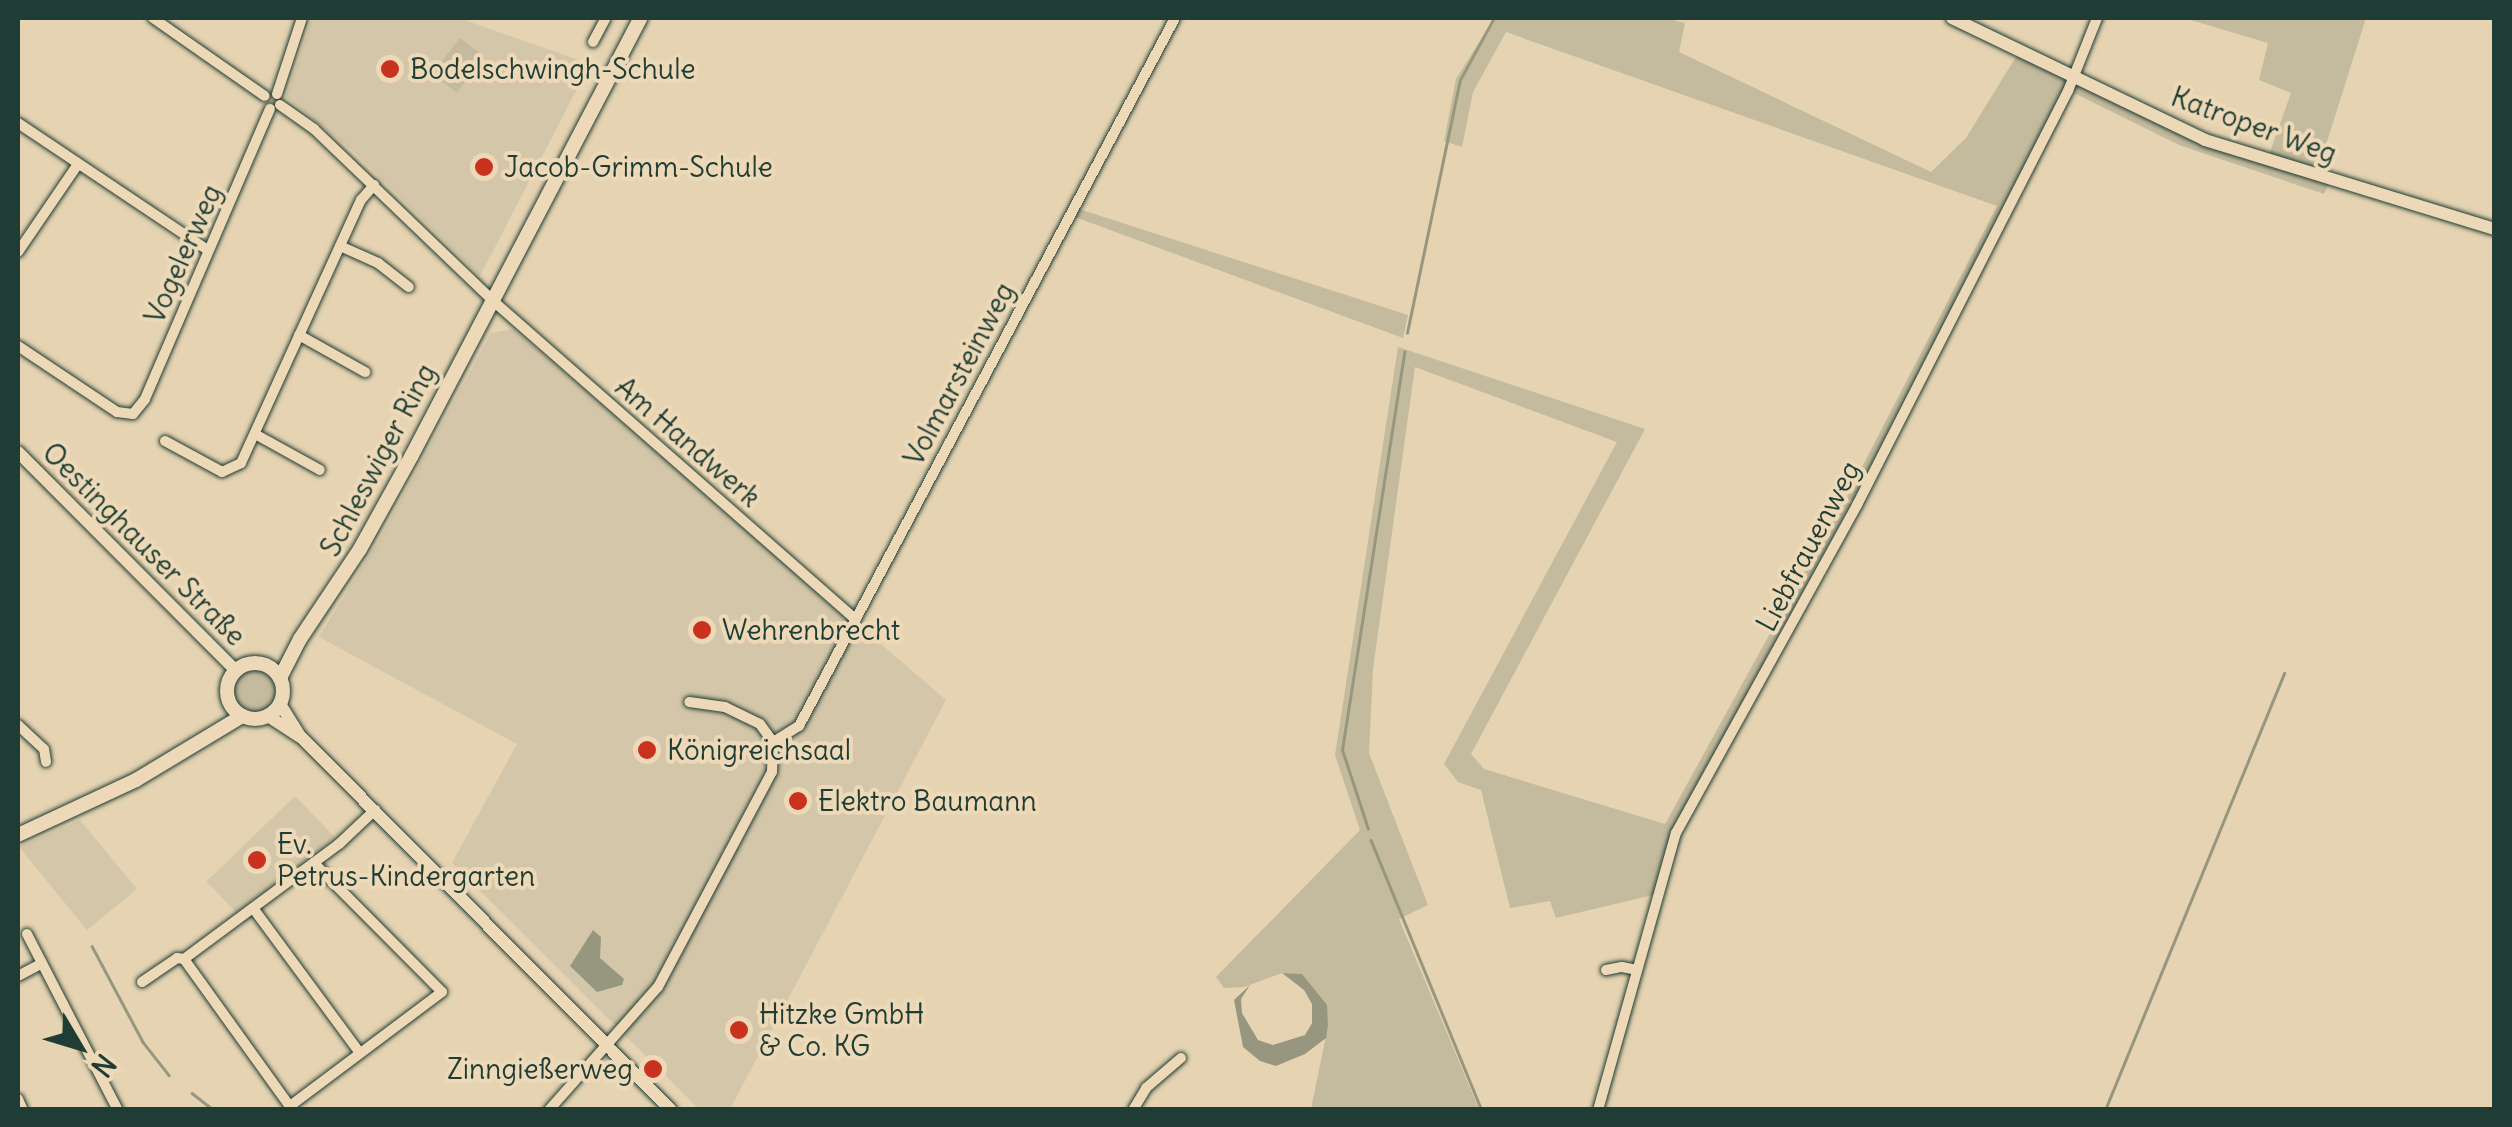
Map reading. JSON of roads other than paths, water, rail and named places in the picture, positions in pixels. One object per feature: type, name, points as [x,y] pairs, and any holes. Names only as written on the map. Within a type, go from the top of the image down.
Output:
[{"type":"main road","name":"Schleswiger Ring","points":[[280,678],[300,639],[360,549],[640,18]]},
{"type":"main road","name":"Schleswiger Ring","points":[[265,665],[300,639]]},
{"type":"main road","points":[[18,835],[136,780],[242,716],[268,716],[280,704],[280,678],[265,665],[244,665],[227,686],[230,704],[242,716]]},
{"type":"main road","points":[[201,741],[230,704]]},
{"type":"street","name":"Am Handwerk","points":[[153,18],[314,130],[491,300],[855,619]]},
{"type":"street","name":"Vogelerweg","points":[[18,346],[116,412],[133,414],[145,399],[286,77],[302,18]]},
{"type":"street","points":[[593,42],[606,18]]},
{"type":"street","name":"Volmarsteinweg","points":[[773,742],[798,726],[1175,18]]},
{"type":"street","name":"Katroper Weg","points":[[1952,18],[2218,145],[2494,229]]},
{"type":"street","name":"Liebfrauenweg","points":[[1598,1110],[1676,833],[1857,505],[2073,76],[2097,18]]},
{"type":"street","points":[[19,127],[208,250]]},
{"type":"street","points":[[18,252],[78,164]]},
{"type":"street","points":[[165,441],[222,472],[240,463],[340,246],[374,184]]},
{"type":"street","points":[[340,246],[378,263],[409,287]]},
{"type":"street","points":[[299,335],[365,372]]},
{"type":"street","points":[[255,434],[320,470]]},
{"type":"street","name":"Oestinghauser Straße","points":[[18,452],[236,671]]},
{"type":"street","points":[[549,1110],[658,987],[772,772],[773,742],[760,724],[725,707],[688,702]]},
{"type":"street","points":[[280,704],[301,737]]},
{"type":"street","points":[[268,716],[301,737],[610,1043],[671,1110]]},
{"type":"street","points":[[18,725],[44,749],[46,762]]},
{"type":"street","points":[[142,982],[177,958],[184,959],[314,863],[375,810]]},
{"type":"street","points":[[184,959],[291,1108],[442,992],[314,863]]},
{"type":"street","points":[[253,908],[360,1053]]},
{"type":"street","points":[[27,934],[118,1110]]},
{"type":"street","points":[[18,976],[42,963]]},
{"type":"street","points":[[1606,970],[1622,966],[1637,970]]},
{"type":"street","points":[[1133,1110],[1146,1088],[1181,1058]]},
{"type":"street","points":[[18,1099],[23,1110]]},
{"type":"waterway","points":[[1407,333],[1460,80],[1494,18]]},
{"type":"waterway","points":[[1368,829],[1342,750],[1404,352]]},
{"type":"waterway","points":[[2105,1110],[2284,673]]},
{"type":"waterway","points":[[1371,840],[1482,1110]]},
{"type":"waterway","points":[[92,946],[143,1042],[169,1075]]},
{"type":"waterway","points":[[192,1093],[214,1110]]},
{"type":"place","name":"Bodelschwingh-Schule","points":[[390,69]]},
{"type":"place","name":"Jacob-Grimm-Schule","points":[[484,167]]},
{"type":"place","name":"Wehrenbrecht","points":[[702,630]]},
{"type":"place","name":"Königreichsaal","points":[[647,750]]},
{"type":"place","name":"Elektro Baumann","points":[[798,801]]},
{"type":"place","name":"Ev. Petrus-Kindergarten","points":[[257,860]]},
{"type":"place","name":"Hitzke GmbH & Co. KG","points":[[739,1030]]},
{"type":"place","name":"Zinngießerweg","points":[[653,1069]]}]
